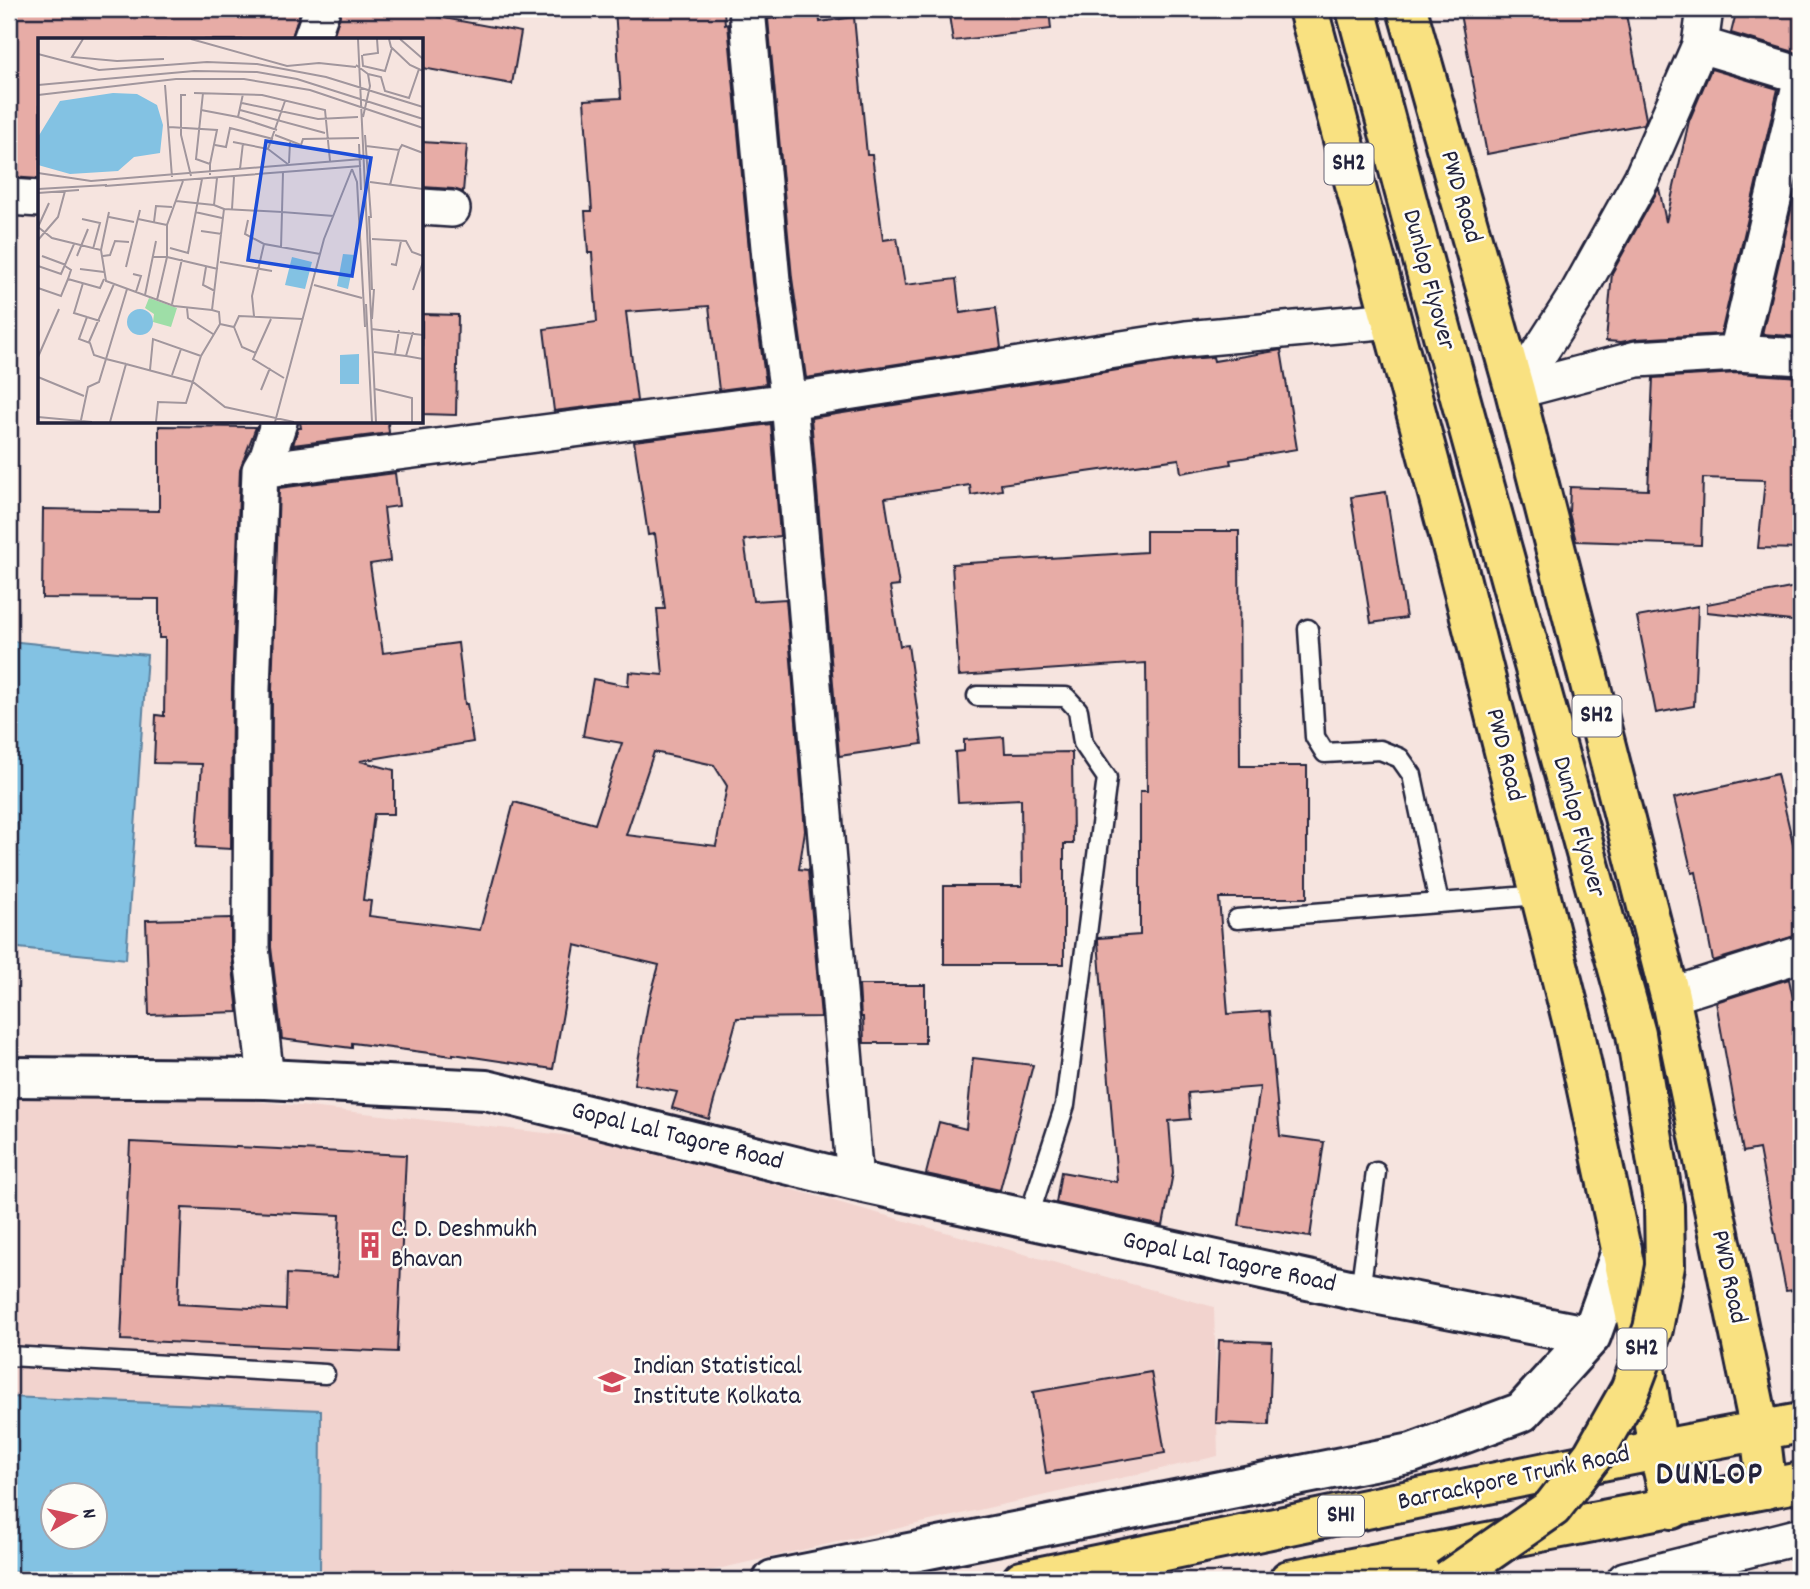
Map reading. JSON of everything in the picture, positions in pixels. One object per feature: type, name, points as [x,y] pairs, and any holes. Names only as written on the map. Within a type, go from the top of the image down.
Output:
[{"type":"main road","name":"PWD Road","points":[[1308,9],[1456,561],[1573,1024],[1622,1249],[1658,1449],[1672,1509]]},
{"type":"main road","name":"Dunlop Flyover","points":[[1356,9],[1450,363],[1636,1034],[1664,1206],[1665,1266],[1653,1329],[1630,1390],[1593,1455],[1552,1508],[1436,1572]]},
{"type":"main road","name":"PWD Road","points":[[1406,9],[1515,391],[1670,996],[1760,1431],[1784,1486]]},
{"type":"main road","name":"Barrackpore Trunk Road","points":[[1022,1580],[1334,1518],[1658,1449],[1801,1423]]},
{"type":"main road","name":"SH1","points":[[1289,1580],[1436,1572],[1672,1509],[1784,1486]]},
{"type":"street","points":[[312,38],[322,9]]},
{"type":"street","points":[[747,9],[772,281],[789,401],[855,1181]]},
{"type":"street","points":[[1515,391],[1578,293],[1642,178],[1700,46],[1705,9]]},
{"type":"street","points":[[1700,46],[1801,78],[1737,353]]},
{"type":"street","points":[[9,197],[38,199]]},
{"type":"street","points":[[260,470],[789,401],[1186,339],[1392,320]]},
{"type":"street","points":[[1515,391],[1637,359],[1737,353],[1801,357]]},
{"type":"street","points":[[266,1079],[251,948],[252,689],[260,470],[268,456],[278,424]]},
{"type":"street","points":[[1670,996],[1801,954]]},
{"type":"street","name":"Gopal Lal Tagore Road","points":[[9,1077],[266,1079],[486,1090],[855,1181],[1360,1291],[1591,1336]]},
{"type":"street","points":[[773,1580],[1412,1453],[1522,1412],[1591,1336],[1622,1249]]},
{"type":"street","points":[[1625,1580],[1801,1536]]},
{"type":"lane","points":[[1308,629],[1315,737],[1325,753],[1380,750],[1400,758],[1412,775],[1439,903]]},
{"type":"lane","points":[[977,696],[1066,697],[1078,710],[1083,743],[1107,778],[1065,1105],[1028,1219]]},
{"type":"lane","points":[[1237,919],[1540,895]]},
{"type":"lane","points":[[1360,1291],[1376,1172]]},
{"type":"lane","points":[[9,1356],[325,1374]]},
{"type":"shaded area","name":"Indian Statistical Institute Kolkata","points":[[9,1074],[619,1141],[1214,1307],[1218,1456],[669,1580],[9,1580]]},
{"type":"water","points":[[9,641],[147,655],[126,959],[9,947]]},
{"type":"water","points":[[9,1397],[321,1410],[320,1580],[212,1580],[9,1572]]},
{"type":"building","points":[[9,9],[301,9],[292,38],[38,38],[38,179],[9,177]]},
{"type":"building","points":[[342,9],[439,9],[438,17],[521,32],[512,84],[424,68],[424,38],[333,38]]},
{"type":"building","points":[[615,9],[724,9],[725,25],[728,24],[752,282],[766,384],[719,390],[709,306],[626,312],[637,401],[554,411],[544,329],[597,322],[592,253],[588,253],[585,211],[592,211],[584,100],[621,98]]},
{"type":"building","points":[[948,9],[1049,9],[1051,29],[953,41]]},
{"type":"building","points":[[1459,9],[1625,9],[1646,119],[1644,124],[1487,154]]},
{"type":"building","points":[[1737,9],[1801,9],[1801,54],[1731,33]]},
{"type":"building","points":[[819,13],[820,22],[854,17],[867,155],[872,155],[883,240],[897,238],[905,285],[956,279],[960,313],[996,308],[1001,348],[806,378],[792,278],[768,19]]},
{"type":"building","points":[[1711,69],[1778,89],[1721,334],[1606,341],[1612,273],[1659,188],[1666,222],[1689,121]]},
{"type":"building","points":[[424,142],[467,145],[463,192],[424,187]]},
{"type":"building","points":[[1801,168],[1801,337],[1762,334]]},
{"type":"building","points":[[424,314],[458,315],[456,415],[424,414]]},
{"type":"building","points":[[1281,350],[1297,449],[1230,460],[1231,464],[1181,473],[1179,459],[1001,484],[1002,490],[971,495],[970,485],[885,498],[899,586],[890,587],[900,646],[908,645],[922,744],[839,756],[811,418],[1188,359],[1213,357],[1214,361]]},
{"type":"building","points":[[1737,373],[1801,377],[1801,549],[1758,548],[1765,480],[1703,478],[1701,545],[1576,541],[1569,513],[1570,487],[1648,490],[1653,378]]},
{"type":"building","points":[[300,424],[388,424],[389,433],[293,445],[298,428],[301,428]]},
{"type":"building","points":[[771,424],[780,536],[744,540],[753,601],[786,599],[805,831],[799,869],[808,870],[821,1017],[737,1018],[709,1119],[672,1108],[677,1092],[634,1084],[648,1005],[659,965],[575,945],[553,1069],[453,1054],[352,1043],[352,1048],[282,1039],[271,947],[272,689],[279,488],[395,473],[399,506],[384,508],[390,561],[370,564],[383,653],[458,643],[465,704],[473,742],[360,761],[394,770],[394,814],[374,814],[363,900],[371,901],[369,916],[480,930],[514,802],[595,824],[622,743],[583,736],[593,679],[628,686],[629,672],[663,675],[657,609],[665,609],[655,534],[648,535],[634,441]],"holes":[[[654,752],[714,765],[727,786],[716,846],[626,835]]]},
{"type":"building","points":[[159,426],[256,427],[240,469],[232,689],[231,849],[196,847],[202,764],[154,763],[156,715],[164,716],[165,638],[159,638],[159,599],[42,598],[43,509],[159,511]]},
{"type":"building","points":[[1386,492],[1406,618],[1371,623],[1351,497]]},
{"type":"building","points":[[1146,531],[1239,531],[1240,766],[1307,766],[1307,898],[1219,898],[1228,1014],[1269,1011],[1280,1136],[1324,1142],[1310,1237],[1239,1226],[1260,1087],[1188,1093],[1190,1119],[1169,1121],[1173,1173],[1163,1226],[1056,1203],[1061,1172],[1117,1182],[1098,938],[1140,935],[1140,791],[1147,791],[1146,663],[959,676],[952,564],[1146,552]]},
{"type":"building","points":[[1801,586],[1801,622],[1707,612],[1707,604]]},
{"type":"building","points":[[1698,606],[1694,706],[1656,713],[1637,617]]},
{"type":"building","points":[[1004,737],[1005,753],[1072,752],[1073,844],[1064,844],[1064,964],[944,964],[944,886],[1022,886],[1021,799],[958,802],[955,752],[964,751],[964,740]]},
{"type":"building","points":[[1777,774],[1797,861],[1801,861],[1801,934],[1713,961],[1696,872],[1692,873],[1674,798]]},
{"type":"building","points":[[231,918],[231,950],[238,1012],[149,1015],[146,920]]},
{"type":"building","points":[[1789,979],[1801,1038],[1801,1289],[1786,1291],[1759,1149],[1743,1152],[1716,1002]]},
{"type":"building","points":[[859,985],[925,985],[925,1043],[864,1043]]},
{"type":"building","points":[[973,1058],[1033,1065],[1000,1190],[926,1174],[939,1122],[966,1129]]},
{"type":"building","name":"C. D. Deshmukh Bhavan","points":[[130,1142],[406,1155],[397,1352],[121,1340]],"holes":[[[182,1208],[340,1215],[337,1277],[287,1274],[286,1310],[178,1304]]]},
{"type":"building","points":[[1219,1340],[1272,1342],[1269,1425],[1216,1423]]},
{"type":"building","points":[[1151,1372],[1165,1453],[1046,1473],[1033,1392]]},
{"type":"place","name":"C. D. Deshmukh Bhavan","points":[[370,1245]]},
{"type":"place","name":"Indian Statistical Institute Kolkata","points":[[612,1382]]},
{"type":"district","name":"DUNLOP","points":[[1710,1476]]}]
